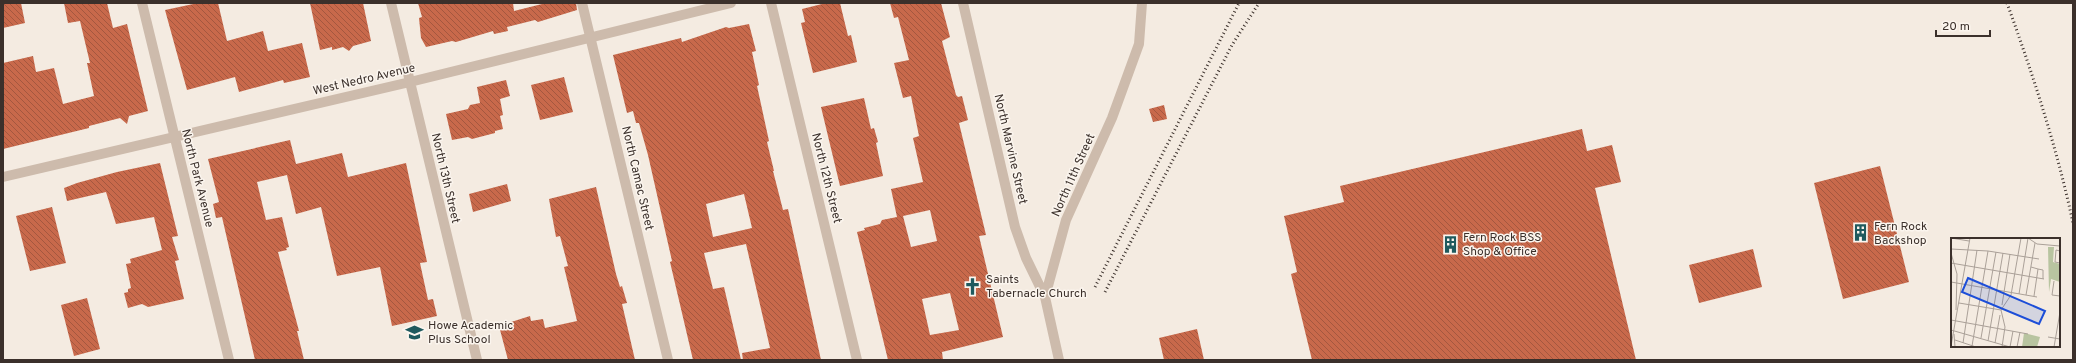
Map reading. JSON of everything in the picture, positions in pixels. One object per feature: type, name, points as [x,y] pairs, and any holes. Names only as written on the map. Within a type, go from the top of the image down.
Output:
[{"type":"street","name":"North Park Avenue","points":[[142,3],[229,360]]},
{"type":"street","name":"North 13th Street","points":[[391,3],[477,360]]},
{"type":"street","name":"North Camac Street","points":[[582,3],[668,360]]},
{"type":"street","name":"West Nedro Avenue","points":[[3,176],[410,82],[731,3]]},
{"type":"street","name":"North 12th Street","points":[[771,3],[857,360]]},
{"type":"street","name":"North Marvine Street","points":[[963,3],[1015,227],[1026,258],[1045,297]]},
{"type":"street","name":"North 11th Street","points":[[1059,360],[1045,297],[1066,220],[1112,118],[1139,44],[1142,3]]},
{"type":"building","points":[[3,3],[21,3],[25,23],[3,28]]},
{"type":"building","points":[[64,3],[107,3],[113,28],[127,24],[148,111],[129,116],[127,124],[120,118],[89,126],[89,128],[3,149],[3,63],[33,56],[36,72],[54,68],[63,104],[94,96],[87,63],[90,63],[80,21],[68,23]]},
{"type":"building","points":[[198,3],[218,3],[227,41],[263,31],[268,51],[302,43],[310,77],[284,83],[283,80],[239,92],[235,77],[187,90],[165,10]]},
{"type":"building","points":[[310,3],[363,3],[371,41],[353,46],[349,51],[343,47],[332,50],[332,47],[320,50]]},
{"type":"building","points":[[418,3],[513,3],[514,11],[546,3],[576,3],[577,10],[538,22],[535,20],[507,27],[508,31],[494,34],[493,31],[456,42],[452,41],[426,47],[421,38],[419,18],[422,17]]},
{"type":"building","points":[[826,3],[840,3],[848,36],[851,35],[857,62],[813,73],[801,23],[805,22],[802,9]]},
{"type":"building","points":[[890,3],[941,3],[950,37],[942,41],[956,95],[958,97],[962,96],[968,120],[959,123],[986,235],[979,236],[1003,337],[942,352],[943,360],[888,360],[857,232],[865,230],[864,228],[880,224],[882,220],[897,217],[891,189],[923,182],[913,138],[919,136],[911,96],[903,98],[894,63],[909,60],[898,17],[894,18]],"holes":[[[930,210],[937,241],[911,247],[903,216]],[[950,293],[959,330],[930,335],[922,299]]]},
{"type":"building","points":[[749,24],[756,51],[752,52],[759,85],[757,86],[769,141],[767,142],[773,171],[783,210],[788,209],[821,360],[743,360],[742,353],[770,348],[746,244],[704,253],[713,289],[724,287],[741,360],[693,360],[670,262],[672,261],[648,155],[639,123],[636,123],[633,111],[627,113],[613,55],[681,38],[682,42],[726,27],[729,28]],"holes":[[[744,194],[752,228],[713,237],[706,204]]]},
{"type":"building","points":[[564,77],[573,112],[540,120],[531,85]]},
{"type":"building","points":[[506,80],[510,96],[500,99],[503,115],[500,116],[503,129],[495,131],[495,133],[472,139],[468,137],[452,140],[446,114],[468,109],[470,105],[480,103],[477,87]]},
{"type":"building","points":[[864,98],[871,129],[874,128],[878,142],[876,143],[883,176],[840,186],[821,107]]},
{"type":"building","points":[[1164,105],[1167,119],[1153,122],[1149,109]]},
{"type":"building","name":"Fern Rock BSS Shop & Office","points":[[1582,129],[1587,151],[1612,145],[1621,182],[1595,188],[1636,360],[1312,360],[1291,274],[1297,272],[1284,216],[1344,202],[1340,186]]},
{"type":"building","points":[[290,140],[296,164],[342,153],[348,177],[406,163],[427,262],[420,263],[428,300],[433,299],[437,316],[392,326],[380,267],[337,276],[321,207],[296,214],[287,175],[257,182],[266,220],[282,217],[289,247],[286,248],[287,250],[278,252],[299,331],[297,331],[304,360],[255,360],[222,217],[216,218],[213,204],[219,202],[208,159]]},
{"type":"building","points":[[160,163],[178,236],[172,237],[179,260],[175,261],[184,299],[148,307],[142,304],[128,308],[124,293],[128,292],[128,289],[131,288],[126,264],[131,263],[130,259],[162,250],[154,217],[116,224],[106,192],[67,201],[64,188],[117,172]]},
{"type":"building","name":"Fern Rock Backshop","points":[[1880,166],[1909,282],[1843,299],[1814,183]]},
{"type":"building","points":[[507,184],[511,201],[473,212],[469,194]]},
{"type":"building","points":[[596,187],[616,274],[620,287],[622,286],[627,303],[622,304],[635,360],[508,360],[499,326],[530,316],[531,321],[543,319],[545,328],[577,321],[564,267],[568,266],[560,236],[556,237],[549,199]]},
{"type":"building","points":[[52,207],[66,263],[30,271],[16,216]]},
{"type":"building","points":[[1753,249],[1762,287],[1699,303],[1689,265]]},
{"type":"building","points":[[87,298],[100,349],[74,356],[61,305]]},
{"type":"building","points":[[1197,329],[1204,360],[1164,360],[1159,338]]},
{"type":"railway","points":[[1095,287],[1239,3]]},
{"type":"railway","points":[[1105,292],[1232,45],[1259,3]]},
{"type":"railway","points":[[2007,3],[2044,112],[2060,167],[2073,223]]},
{"type":"place","name":"Fern Rock Backshop","points":[[1861,233]]},
{"type":"place","name":"Fern Rock BSS Shop & Office","points":[[1450,244]]},
{"type":"place","name":"Saints Tabernacle Church","points":[[973,286]]},
{"type":"place","name":"Howe Academic Plus School","points":[[415,332]]}]
